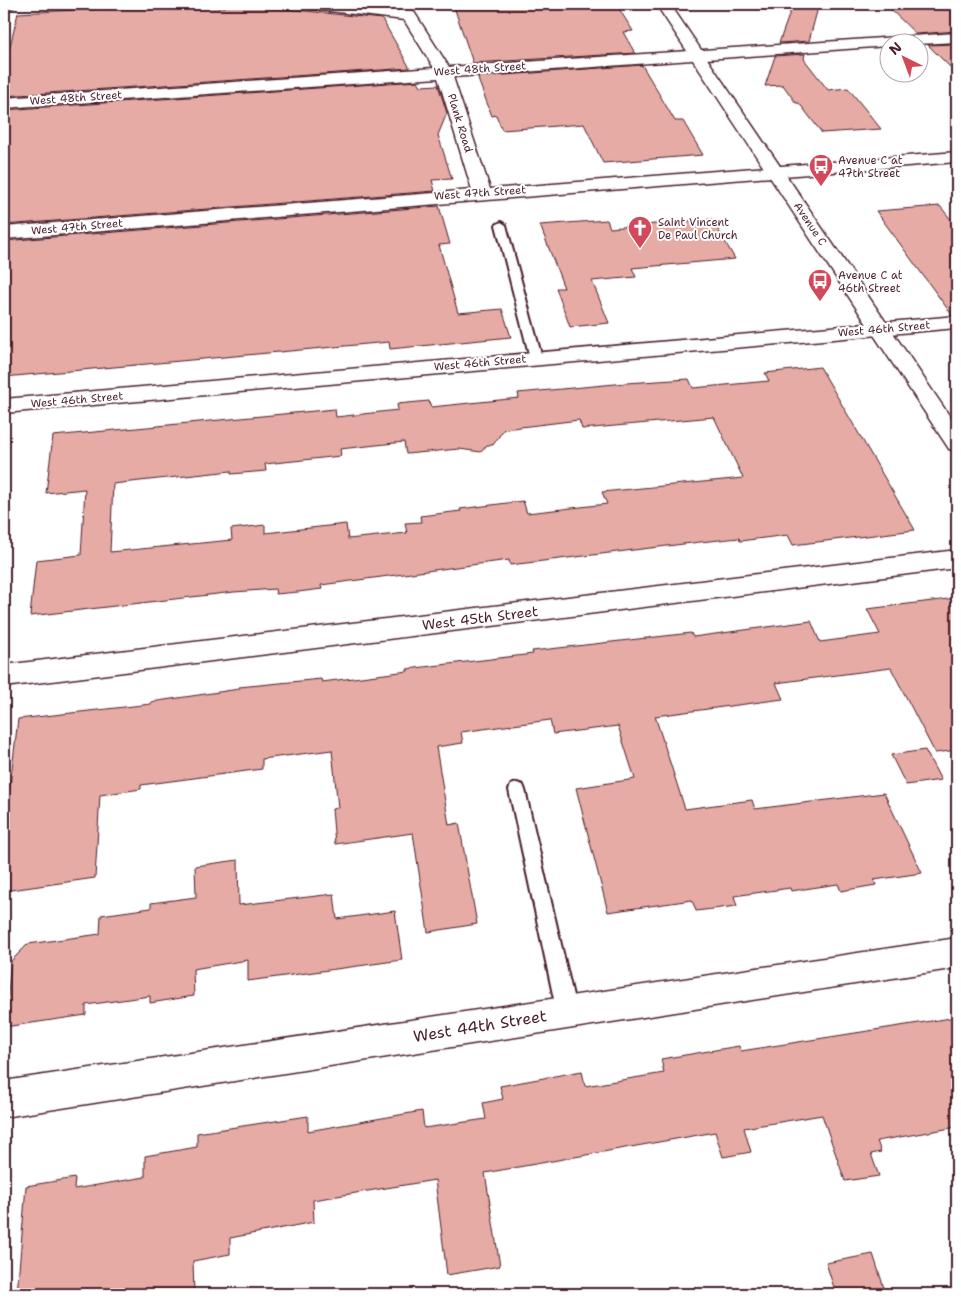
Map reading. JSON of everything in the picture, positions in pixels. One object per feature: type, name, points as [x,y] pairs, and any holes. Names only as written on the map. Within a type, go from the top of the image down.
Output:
[{"type":"street","points":[[304,4],[407,10]]},
{"type":"street","name":"Avenue C","points":[[663,4],[957,444]]},
{"type":"street","name":"Plank Road","points":[[407,10],[444,72],[482,193]]},
{"type":"street","name":"West 48th Street","points":[[4,103],[697,56],[957,36]]},
{"type":"street","name":"West 47th Street","points":[[4,233],[957,156]]},
{"type":"street","name":"West 46th Street","points":[[4,406],[957,322]]},
{"type":"street","name":"West 45th Street","points":[[4,676],[957,559]]},
{"type":"street","name":"West 44th Street","points":[[4,1099],[957,953]]},
{"type":"lane","points":[[501,225],[536,358]]},
{"type":"lane","points":[[518,790],[567,1013]]},
{"type":"building","points":[[453,4],[616,4],[633,31],[623,32],[635,53],[473,63]]},
{"type":"building","points":[[793,4],[819,4],[809,41],[779,43]]},
{"type":"building","points":[[885,4],[957,4],[957,31],[914,32]]},
{"type":"building","points":[[202,5],[224,8],[227,5],[257,6],[382,19],[410,68],[4,96],[4,71],[18,13],[154,6],[197,10]]},
{"type":"building","points":[[957,44],[957,74],[928,45]]},
{"type":"building","points":[[805,54],[804,59],[828,90],[848,88],[881,129],[822,133],[783,85],[765,86],[775,56]]},
{"type":"building","points":[[642,65],[675,121],[683,121],[703,155],[603,163],[584,124],[502,130],[496,115],[492,116],[478,77]]},
{"type":"building","points":[[418,81],[421,86],[438,85],[447,113],[438,135],[452,179],[432,180],[435,191],[4,225],[4,110]]},
{"type":"building","points":[[439,206],[450,244],[439,245],[458,313],[502,309],[511,337],[390,349],[389,342],[4,377],[4,241]]},
{"type":"building","points":[[940,206],[957,227],[957,314],[952,315],[876,211]]},
{"type":"building","name":"Saint Vincent De Paul Church","points":[[712,219],[735,259],[632,268],[636,277],[592,281],[609,323],[570,327],[556,288],[564,288],[540,225],[607,220],[610,228]]},
{"type":"building","points":[[820,367],[915,530],[793,545],[788,535],[740,541],[739,538],[700,542],[510,565],[509,560],[321,585],[322,589],[298,592],[276,594],[275,589],[234,592],[30,616],[36,560],[81,555],[85,489],[46,493],[53,436],[335,409],[336,417],[398,410],[397,404],[429,401],[431,407],[519,398],[518,393],[626,383],[689,379],[693,388],[769,381],[765,373]],"holes":[[[714,417],[743,478],[602,492],[607,504],[527,513],[523,501],[460,509],[461,511],[420,516],[421,522],[405,523],[407,533],[348,539],[346,524],[265,533],[265,525],[231,529],[232,540],[110,552],[113,484],[231,471],[231,474],[266,471],[265,464],[341,456],[340,449],[404,442],[406,454],[459,449],[481,452],[487,445],[493,445],[504,429],[579,420],[582,429]]]},
{"type":"building","points":[[957,598],[957,750],[935,753],[891,668],[776,683],[783,699],[655,716],[685,809],[752,800],[755,809],[884,793],[922,873],[874,880],[876,885],[841,891],[838,884],[791,891],[790,888],[734,896],[737,906],[696,911],[692,900],[608,912],[576,788],[635,779],[618,726],[553,734],[550,720],[461,732],[463,743],[436,747],[449,825],[459,823],[477,924],[428,932],[413,833],[335,844],[332,809],[338,808],[332,750],[262,759],[262,769],[141,785],[141,789],[100,795],[95,878],[4,891],[4,835],[18,719],[151,704],[151,702],[239,689],[239,687],[321,679],[322,682],[408,671],[407,669],[533,654],[532,651],[691,633],[693,637],[811,621],[820,642],[880,634],[867,609]]},
{"type":"building","points":[[925,750],[941,780],[906,785],[891,755]]},
{"type":"building","points":[[238,860],[239,905],[334,894],[337,919],[395,911],[402,960],[248,981],[248,960],[193,969],[194,996],[150,1003],[150,996],[86,1005],[86,1015],[5,1027],[11,961],[28,944],[100,934],[101,915],[151,908],[151,903],[196,897],[195,866]]},
{"type":"building","points":[[957,1017],[957,1127],[877,1141],[881,1152],[871,1154],[879,1176],[845,1181],[822,1115],[744,1128],[751,1152],[723,1157],[715,1132],[485,1173],[500,1266],[447,1275],[435,1180],[313,1200],[314,1222],[230,1238],[230,1254],[193,1261],[194,1294],[17,1294],[26,1186],[75,1178],[74,1189],[145,1177],[145,1156],[197,1147],[197,1133],[308,1116],[308,1131],[422,1111],[424,1128],[486,1119],[483,1103],[503,1099],[500,1086],[582,1071],[585,1086],[664,1073],[661,1059],[739,1046],[741,1051]]},
{"type":"building","points":[[873,1254],[886,1294],[836,1294],[826,1263]]},
{"type":"place","name":"Avenue C at 47th Street","points":[[821,187]]},
{"type":"place","name":"Saint Vincent De Paul Church","points":[[640,249]]},
{"type":"place","name":"Avenue C at 46th Street","points":[[820,302]]}]
